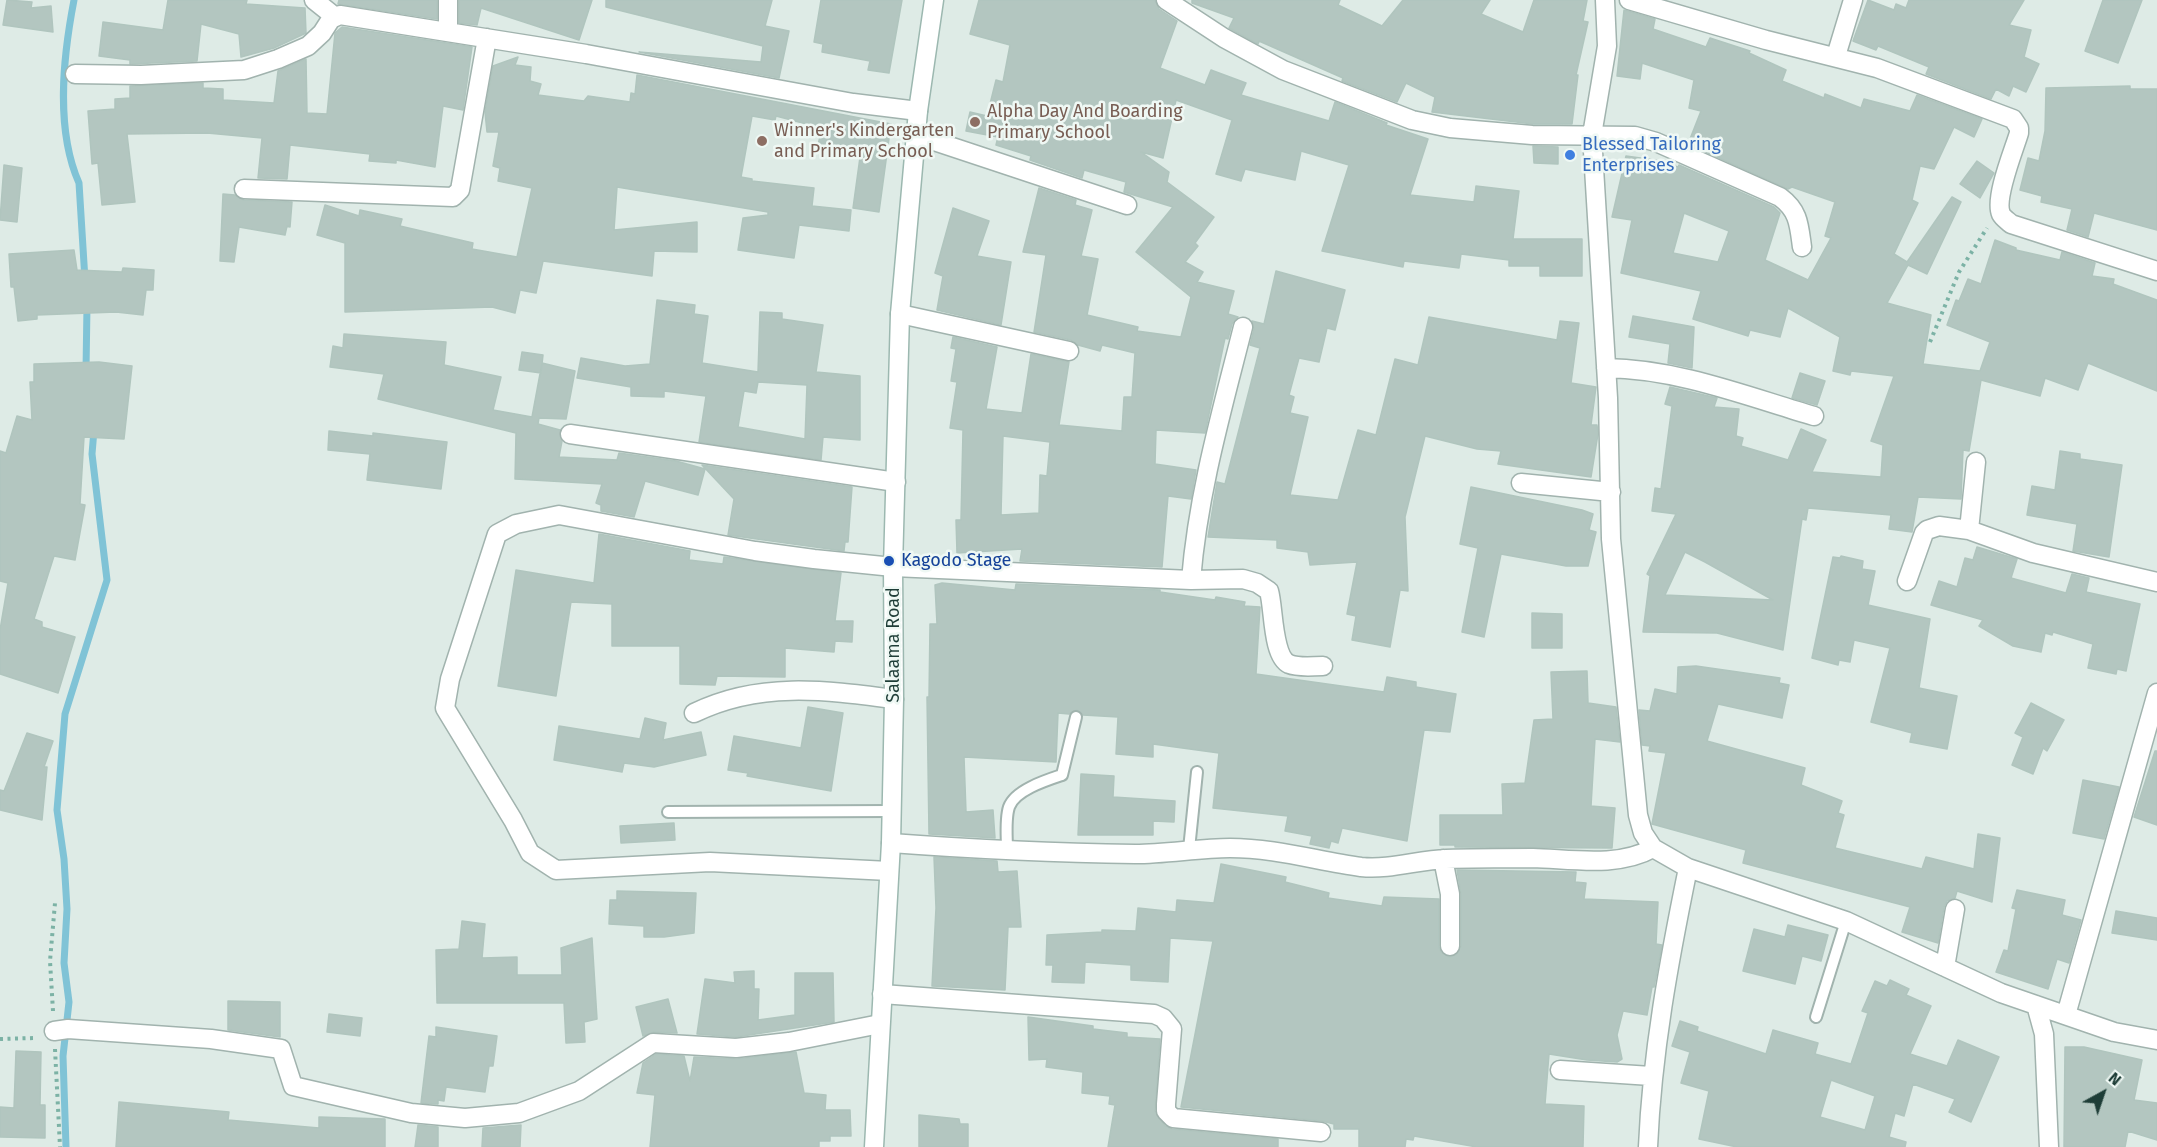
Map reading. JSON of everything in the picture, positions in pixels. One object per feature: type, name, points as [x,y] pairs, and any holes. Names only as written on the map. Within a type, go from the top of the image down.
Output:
[{"type":"street","points":[[314,0],[334,16],[354,16],[448,31],[853,103],[918,111]]},
{"type":"street","points":[[448,0],[448,31]]},
{"type":"street","name":"Salaama Road","points":[[874,1147],[891,843],[894,699],[893,567],[900,314],[918,111],[933,0]]},
{"type":"street","points":[[1166,0],[1224,38],[1283,70],[1412,120],[1450,128],[1532,135],[1635,136],[1656,142],[1780,197],[1791,206],[1799,218],[1802,247]]},
{"type":"street","points":[[1605,0],[1607,46],[1592,118],[1592,135],[1606,368],[1611,540],[1638,815],[1643,833],[1653,848],[1688,868],[1846,921],[2001,993],[2114,1032],[2157,1040]]},
{"type":"street","points":[[1629,0],[1776,43],[1836,56],[1876,68],[2013,119],[2019,128],[2019,133],[2002,188],[2001,213],[2011,224],[2157,271]]},
{"type":"street","points":[[1836,56],[1853,0]]},
{"type":"street","points":[[75,74],[141,75],[244,70],[308,46],[334,16]]},
{"type":"street","points":[[244,189],[453,197],[460,190],[488,38]]},
{"type":"street","points":[[916,135],[1127,205]]},
{"type":"street","points":[[900,314],[1069,351]]},
{"type":"street","points":[[1191,580],[1195,534],[1205,480],[1243,327]]},
{"type":"street","points":[[1606,368],[1642,368],[1814,416]]},
{"type":"street","points":[[570,434],[896,482]]},
{"type":"street","points":[[1969,530],[1976,462]]},
{"type":"street","points":[[1521,483],[1611,492]]},
{"type":"street","points":[[889,871],[710,862],[556,870],[530,853],[513,820],[445,708],[450,679],[497,534],[516,524],[559,515],[755,551],[893,567],[1191,580],[1243,579],[1266,588],[1273,602],[1277,644],[1282,659],[1292,665],[1323,666]]},
{"type":"street","points":[[1907,581],[1927,530],[1939,526],[1969,530],[2033,553],[2157,582]]},
{"type":"street","points":[[694,713],[738,695],[780,689],[824,690],[894,699]]},
{"type":"street","points":[[2066,1015],[2157,693]]},
{"type":"street","points":[[891,843],[1134,854],[1232,848],[1277,852],[1362,867],[1388,867],[1443,859],[1596,860],[1628,858],[1653,848]]},
{"type":"street","points":[[1443,859],[1450,894],[1450,946]]},
{"type":"street","points":[[1647,1147],[1651,1076],[1669,960],[1688,868]]},
{"type":"street","points":[[1945,967],[1955,909]]},
{"type":"street","points":[[882,994],[1154,1014],[1167,1021],[1172,1029],[1166,1104],[1167,1111],[1173,1118],[1321,1132]]},
{"type":"street","points":[[2036,1005],[2044,1034],[2049,1147]]},
{"type":"street","points":[[49,1034],[68,1029],[211,1039],[281,1049],[293,1086],[411,1113],[465,1118],[519,1113],[579,1091],[653,1043],[736,1048],[789,1042],[880,1024]]},
{"type":"street","points":[[1560,1070],[1651,1076]]},
{"type":"lane","points":[[1007,850],[1008,809],[1012,801],[1024,792],[1062,775],[1076,717]]},
{"type":"lane","points":[[1189,849],[1197,772]]},
{"type":"lane","points":[[668,812],[890,812]]},
{"type":"lane","points":[[1816,1017],[1846,921]]},
{"type":"path","points":[[1930,342],[1959,272],[1989,225],[2001,213]]},
{"type":"path","points":[[0,1039],[49,1034]]},
{"type":"building","points":[[7,0],[32,2],[31,8],[51,6],[53,32],[3,25]]},
{"type":"building","points":[[168,0],[247,0],[246,4],[305,8],[306,33],[274,48],[241,57],[239,34],[201,24],[197,61],[130,64],[130,60],[99,56],[103,22],[163,30]]},
{"type":"building","points":[[339,0],[437,0],[437,19],[338,4]]},
{"type":"building","points":[[459,0],[592,0],[579,40],[481,8],[477,25],[459,23]]},
{"type":"building","points":[[606,0],[772,0],[765,26],[789,31],[779,78],[639,52],[761,62],[763,46],[606,7]]},
{"type":"building","points":[[821,0],[902,0],[889,73],[868,70],[870,61],[822,52],[823,44],[814,42]]},
{"type":"building","points":[[979,0],[1155,0],[1159,9],[1177,21],[1160,68],[1205,85],[1211,70],[1246,83],[1241,95],[1329,121],[1335,102],[1387,123],[1386,125],[1428,139],[1410,195],[1474,202],[1476,186],[1519,191],[1513,239],[1582,239],[1582,276],[1540,276],[1540,266],[1509,266],[1509,260],[1461,254],[1459,268],[1404,261],[1403,267],[1322,251],[1349,165],[1301,151],[1295,180],[1245,169],[1241,181],[1216,174],[1232,120],[1176,100],[1163,158],[1141,152],[1169,172],[1167,182],[1214,217],[1195,243],[1198,246],[1185,262],[1203,272],[1197,282],[1234,291],[1228,314],[1238,317],[1232,324],[1228,339],[1225,338],[1205,433],[1156,430],[1155,464],[1196,470],[1191,499],[1168,496],[1162,567],[1020,561],[1022,549],[957,553],[956,520],[961,520],[963,430],[950,428],[957,382],[951,381],[956,349],[951,348],[953,337],[997,347],[986,409],[1022,413],[1031,354],[1069,362],[1059,425],[1122,431],[1124,397],[1132,397],[1135,353],[1102,345],[1100,351],[1078,345],[1071,340],[1034,332],[1046,255],[1023,252],[1039,188],[1076,200],[1075,205],[1092,210],[1081,256],[1098,259],[1087,315],[1138,327],[1137,331],[1181,337],[1191,297],[1136,252],[1173,207],[1124,192],[1126,182],[1084,170],[1082,178],[1030,160],[1031,156],[996,145],[998,137],[966,131],[970,112],[987,116],[996,80],[1003,82],[1010,45],[970,34]],"holes":[[[1003,436],[1050,442],[1047,476],[1040,475],[1039,513],[1001,515]]]},
{"type":"building","points":[[1192,0],[1340,0],[1338,5],[1382,26],[1403,0],[1490,0],[1481,14],[1523,32],[1534,0],[1587,0],[1583,21],[1588,22],[1576,75],[1578,75],[1572,124],[1533,124],[1432,112],[1435,97],[1406,83],[1397,102],[1342,81],[1343,78],[1259,41],[1258,44],[1229,28],[1234,18],[1192,3]]},
{"type":"building","points":[[1868,0],[1894,10],[1896,4],[1906,8],[1909,0],[2024,0],[2009,25],[2031,30],[2024,57],[2039,64],[2026,92],[2013,86],[2009,96],[1996,89],[1991,99],[1926,74],[1929,67],[1878,46],[1876,50],[1853,41]]},
{"type":"building","points":[[2103,0],[2142,0],[2118,63],[2085,51]]},
{"type":"building","points":[[1624,10],[1655,19],[1653,29],[1706,47],[1710,38],[1750,51],[1749,53],[1786,70],[1782,81],[1824,98],[1825,94],[1861,108],[1864,99],[1910,111],[1917,95],[1982,119],[1974,137],[1954,127],[1934,169],[1920,166],[1912,200],[1918,203],[1894,254],[1907,262],[1952,197],[1961,202],[1927,274],[1908,265],[1887,303],[1931,315],[1923,364],[1980,371],[1990,342],[1947,325],[1956,300],[1959,301],[1968,279],[1981,284],[1995,240],[2016,248],[2016,250],[2060,260],[2062,252],[2095,263],[2092,276],[2114,279],[2113,284],[2157,300],[2157,391],[2088,363],[2078,390],[2045,378],[2040,396],[1981,380],[1969,451],[1963,450],[1961,499],[1918,497],[1912,532],[1889,529],[1891,515],[1808,508],[1806,520],[1802,519],[1783,650],[1717,633],[1643,632],[1650,576],[1647,574],[1676,514],[1652,511],[1655,488],[1661,489],[1672,406],[1665,404],[1670,387],[1717,398],[1714,407],[1739,409],[1736,436],[1743,438],[1741,446],[1788,460],[1801,429],[1826,440],[1812,472],[1881,477],[1883,445],[1871,441],[1894,376],[1851,371],[1850,375],[1833,371],[1840,337],[1788,308],[1780,337],[1750,330],[1748,336],[1693,319],[1701,291],[1621,273],[1632,220],[1612,217],[1626,156],[1655,160],[1678,167],[1679,165],[1774,207],[1780,213],[1765,260],[1808,280],[1831,238],[1825,236],[1835,202],[1792,187],[1788,189],[1688,144],[1701,111],[1689,108],[1694,80],[1642,63],[1640,79],[1617,76]],"holes":[[[1684,213],[1729,231],[1718,262],[1673,253]],[[1685,552],[1705,562],[1773,600],[1665,595]]]},
{"type":"building","points":[[342,27],[472,47],[463,110],[443,106],[435,167],[396,160],[396,163],[369,161],[370,154],[290,145],[287,179],[258,178],[262,138],[207,133],[127,134],[135,202],[102,205],[98,163],[92,164],[88,111],[115,109],[115,99],[130,98],[130,86],[203,83],[203,88],[223,89],[223,100],[274,103],[278,71],[306,59],[307,113],[327,114],[335,33]]},
{"type":"building","points":[[518,57],[515,65],[531,67],[530,81],[541,84],[538,95],[584,101],[588,96],[630,102],[631,93],[635,94],[637,75],[891,124],[879,212],[853,208],[860,157],[818,145],[822,128],[776,116],[775,120],[752,116],[741,177],[752,179],[752,181],[814,188],[812,206],[851,210],[849,231],[799,225],[794,258],[738,250],[743,218],[768,215],[768,212],[617,187],[614,230],[697,222],[697,252],[654,251],[652,276],[543,261],[536,293],[520,290],[515,313],[492,307],[345,312],[345,243],[317,235],[325,205],[359,216],[360,210],[402,219],[400,226],[473,243],[472,249],[517,257],[532,188],[498,181],[500,168],[493,166],[499,132],[487,132],[485,112],[493,66]]},
{"type":"building","points":[[2130,86],[2130,89],[2157,89],[2157,230],[2094,213],[2088,237],[2067,230],[2072,209],[2041,202],[2042,196],[2020,190],[2028,158],[2039,161],[2045,131],[2046,88]]},
{"type":"building","points":[[1533,146],[1558,147],[1558,164],[1534,163]]},
{"type":"building","points":[[1977,161],[1994,173],[1980,198],[1960,184]]},
{"type":"building","points":[[4,165],[22,168],[17,222],[0,220]]},
{"type":"building","points":[[223,194],[235,195],[244,200],[292,202],[290,227],[287,226],[285,235],[239,227],[234,262],[220,261]]},
{"type":"building","points":[[953,208],[989,221],[977,256],[1011,262],[1001,325],[937,310],[943,276],[935,273]]},
{"type":"building","points":[[74,250],[77,270],[122,272],[123,268],[154,270],[153,290],[146,290],[143,315],[116,312],[37,315],[37,319],[18,321],[14,287],[11,287],[9,254]]},
{"type":"building","points":[[1276,271],[1345,290],[1335,330],[1327,328],[1319,362],[1299,358],[1289,395],[1294,397],[1290,413],[1308,417],[1290,495],[1338,500],[1358,430],[1376,435],[1395,359],[1418,365],[1429,317],[1557,340],[1560,321],[1579,323],[1571,383],[1596,387],[1591,425],[1597,425],[1598,434],[1591,477],[1498,464],[1501,451],[1477,449],[1425,436],[1405,517],[1408,591],[1400,590],[1390,647],[1352,640],[1356,616],[1347,614],[1357,562],[1310,565],[1308,552],[1277,548],[1277,540],[1208,537],[1217,482],[1225,484],[1260,348],[1250,345],[1254,329],[1252,321],[1264,324]]},
{"type":"building","points":[[657,300],[695,305],[694,314],[708,316],[702,363],[758,372],[760,312],[782,313],[782,319],[823,325],[816,372],[860,376],[860,440],[823,437],[821,460],[699,442],[706,396],[664,391],[664,397],[631,396],[631,387],[577,378],[581,358],[625,366],[650,364]],"holes":[[[758,382],[807,385],[805,439],[738,427],[744,391],[756,393]]]},
{"type":"building","points":[[1633,316],[1694,327],[1692,368],[1668,363],[1670,344],[1629,337]]},
{"type":"building","points":[[344,334],[446,342],[444,365],[501,377],[493,410],[532,417],[542,363],[575,371],[566,419],[539,418],[538,424],[560,430],[562,441],[559,457],[617,460],[619,453],[676,461],[705,469],[698,495],[645,481],[634,517],[601,511],[601,505],[596,503],[602,484],[515,479],[516,433],[378,399],[384,374],[330,367],[333,346],[343,348]]},
{"type":"building","points":[[522,352],[543,355],[541,373],[519,370]]},
{"type":"building","points":[[99,362],[132,366],[124,439],[84,437],[80,504],[85,505],[75,560],[54,556],[34,619],[42,622],[42,627],[75,637],[58,693],[0,674],[0,630],[8,583],[0,581],[0,451],[6,453],[17,416],[32,420],[30,382],[34,382],[34,364]]},
{"type":"building","points":[[1800,373],[1825,381],[1817,405],[1792,398]]},
{"type":"building","points":[[329,431],[373,436],[373,433],[447,442],[441,489],[367,480],[370,454],[328,450]]},
{"type":"building","points":[[2060,451],[2080,454],[2080,459],[2122,465],[2109,557],[2073,551],[2077,524],[2027,515],[2032,486],[2055,490]]},
{"type":"building","points":[[702,465],[852,487],[848,542],[845,542],[844,551],[728,535],[734,499]]},
{"type":"building","points":[[1471,487],[1582,510],[1593,514],[1589,530],[1596,532],[1588,566],[1566,566],[1501,554],[1484,637],[1462,632],[1478,548],[1460,544]]},
{"type":"building","points":[[599,534],[690,551],[689,560],[723,564],[724,557],[841,573],[835,621],[853,621],[852,642],[835,641],[834,652],[785,648],[785,677],[717,676],[715,685],[680,684],[680,646],[612,646],[612,604],[571,602],[556,696],[498,686],[516,570],[594,583]]},
{"type":"building","points":[[1977,547],[2017,559],[2011,578],[2066,593],[2072,574],[2089,578],[2086,592],[2140,604],[2126,671],[2117,669],[2116,674],[2088,668],[2093,644],[2053,632],[2052,635],[2045,633],[2041,652],[2013,646],[1979,626],[1983,620],[1931,605],[1939,581],[1957,587],[1965,558],[1973,560]]},
{"type":"building","points":[[1841,556],[1863,561],[1862,569],[1875,571],[1868,605],[1930,619],[1919,688],[1957,696],[1947,749],[1910,742],[1912,733],[1871,722],[1890,648],[1854,640],[1850,662],[1839,660],[1838,665],[1812,658],[1833,557],[1840,558]]},
{"type":"building","points":[[942,583],[1015,590],[1016,584],[1160,590],[1160,592],[1215,600],[1216,597],[1245,602],[1244,606],[1260,607],[1256,674],[1384,692],[1387,677],[1416,682],[1416,687],[1456,694],[1450,732],[1424,730],[1407,841],[1342,828],[1338,843],[1331,841],[1329,848],[1310,844],[1312,836],[1285,831],[1288,816],[1213,808],[1219,753],[1153,744],[1153,757],[1116,754],[1118,717],[1083,715],[1077,710],[1069,714],[1058,713],[1056,762],[964,757],[966,812],[993,810],[995,838],[929,834],[927,697],[929,697],[930,624],[937,624],[935,585]]},
{"type":"building","points":[[1532,613],[1562,614],[1562,648],[1532,648]]},
{"type":"building","points":[[1696,666],[1780,678],[1779,683],[1789,685],[1782,718],[1718,704],[1707,741],[1805,768],[1801,785],[1842,801],[1838,813],[1844,815],[1835,848],[1922,869],[1926,857],[1974,869],[1978,834],[2000,838],[1992,902],[1957,891],[1955,898],[1947,901],[1944,907],[1938,943],[1902,932],[1910,907],[1743,863],[1746,850],[1652,824],[1666,753],[1649,751],[1650,746],[1642,745],[1639,710],[1650,711],[1655,689],[1677,694],[1678,667]]},
{"type":"building","points":[[1587,671],[1588,703],[1616,707],[1620,742],[1595,739],[1591,806],[1615,808],[1612,848],[1440,845],[1440,815],[1503,815],[1502,784],[1525,783],[1534,720],[1553,719],[1551,672]]},
{"type":"building","points":[[2031,703],[2064,720],[2047,751],[2043,748],[2033,774],[2012,765],[2023,737],[2015,733]]},
{"type":"building","points":[[808,707],[843,713],[831,791],[747,776],[748,773],[728,770],[734,736],[801,748]]},
{"type":"building","points":[[645,718],[666,723],[663,740],[701,732],[706,755],[654,767],[624,763],[622,772],[554,760],[559,726],[640,739]]},
{"type":"building","points":[[27,733],[53,741],[44,767],[47,767],[42,820],[0,810],[0,790],[4,791]]},
{"type":"building","points":[[2155,751],[2157,751],[2157,825],[2134,817]]},
{"type":"building","points":[[1081,774],[1114,776],[1113,797],[1175,801],[1174,822],[1153,821],[1153,835],[1078,835]]},
{"type":"building","points":[[2083,780],[2119,787],[2104,839],[2073,833]]},
{"type":"building","points":[[674,823],[675,840],[621,843],[620,826]]},
{"type":"building","points":[[934,857],[997,861],[998,872],[1017,871],[1021,927],[1008,927],[1005,990],[932,986],[936,908]]},
{"type":"building","points":[[1221,864],[1286,877],[1285,882],[1329,893],[1328,898],[1382,906],[1384,897],[1439,899],[1439,947],[1441,952],[1449,957],[1456,955],[1461,946],[1461,894],[1457,870],[1576,872],[1575,882],[1586,883],[1584,899],[1658,902],[1656,944],[1662,945],[1654,987],[1652,987],[1647,1015],[1623,1011],[1617,1035],[1622,1059],[1617,1062],[1587,1060],[1549,1054],[1545,1104],[1584,1106],[1583,1147],[1477,1147],[1414,1136],[1413,1140],[1406,1139],[1405,1147],[1359,1147],[1359,1129],[1334,1129],[1334,1124],[1322,1121],[1181,1107],[1213,941],[1170,938],[1168,982],[1131,980],[1131,965],[1085,962],[1084,983],[1052,982],[1053,965],[1046,965],[1047,935],[1102,932],[1102,930],[1136,931],[1138,908],[1176,912],[1177,900],[1214,903]]},
{"type":"building","points":[[2017,890],[2065,900],[2062,915],[2081,920],[2069,963],[2057,959],[2048,989],[1996,972],[2004,950],[2008,951],[2016,909],[2012,908]]},
{"type":"building","points":[[617,891],[696,893],[694,933],[644,937],[644,926],[609,924],[610,900],[617,900]]},
{"type":"building","points":[[2116,911],[2157,918],[2157,940],[2112,933]]},
{"type":"building","points":[[462,921],[485,924],[482,958],[517,957],[517,975],[562,975],[561,948],[592,938],[597,1019],[584,1022],[585,1042],[566,1043],[564,1003],[437,1003],[436,950],[459,949]]},
{"type":"building","points":[[1788,925],[1828,935],[1821,961],[1802,956],[1795,984],[1743,971],[1754,929],[1785,937]]},
{"type":"building","points":[[754,971],[754,989],[759,989],[758,1020],[795,1015],[795,973],[833,973],[834,1022],[736,1037],[697,1034],[705,979],[735,983],[734,972]]},
{"type":"building","points":[[1890,980],[1909,989],[1906,995],[1931,1006],[1910,1054],[1947,1066],[1958,1040],[1999,1057],[1971,1122],[1949,1112],[1955,1099],[1913,1084],[1904,1116],[1895,1113],[1889,1137],[1906,1142],[1905,1147],[1737,1147],[1699,1139],[1709,1091],[1681,1083],[1690,1052],[1672,1046],[1680,1021],[1698,1027],[1697,1031],[1766,1054],[1773,1030],[1818,1043],[1815,1054],[1851,1064],[1868,1013],[1862,1011],[1875,981],[1887,986]],"holes":[[[1831,1080],[1875,1096],[1865,1130],[1820,1117]]]},
{"type":"building","points":[[668,999],[677,1033],[654,1032],[643,1036],[636,1007]]},
{"type":"building","points":[[228,1001],[280,1002],[280,1037],[228,1030]]},
{"type":"building","points":[[329,1014],[362,1018],[360,1036],[327,1032]]},
{"type":"building","points":[[1028,1017],[1093,1026],[1093,1029],[1127,1033],[1127,1037],[1160,1039],[1155,1111],[1165,1126],[1172,1129],[1278,1139],[1278,1147],[1108,1147],[1115,1105],[1109,1104],[1110,1096],[1082,1093],[1083,1072],[1046,1067],[1047,1059],[1029,1060]]},
{"type":"building","points":[[436,1027],[497,1036],[493,1066],[489,1066],[485,1092],[446,1087],[444,1101],[438,1100],[438,1104],[421,1103],[429,1036],[436,1037]]},
{"type":"building","points":[[2065,1047],[2084,1047],[2142,1060],[2134,1100],[2157,1103],[2157,1140],[2128,1131],[2125,1147],[2064,1147]]},
{"type":"building","points":[[16,1051],[41,1052],[40,1105],[45,1105],[45,1138],[0,1137],[0,1107],[14,1108]]},
{"type":"building","points":[[796,1052],[804,1093],[826,1095],[825,1110],[850,1110],[851,1136],[830,1136],[830,1141],[819,1141],[819,1147],[650,1147],[655,1095],[637,1093],[643,1063],[656,1054],[684,1056],[690,1081],[694,1057],[737,1059]]},
{"type":"building","points":[[119,1102],[229,1112],[228,1120],[319,1128],[319,1117],[385,1119],[385,1147],[116,1147]]},
{"type":"building","points":[[919,1115],[959,1119],[960,1124],[968,1124],[968,1147],[919,1147]]},
{"type":"building","points":[[418,1125],[438,1127],[438,1147],[415,1147]]},
{"type":"building","points":[[521,1125],[520,1147],[482,1147],[483,1128]]},
{"type":"waterway","points":[[74,0],[64,69],[63,93],[67,140],[71,162],[79,183],[85,280]]},
{"type":"waterway","points":[[86,370],[87,306]]},
{"type":"waterway","points":[[66,1147],[63,1056],[69,1002],[64,963],[67,909],[64,859],[57,810],[65,714],[107,580],[92,454],[94,430]]},
{"type":"place","name":"Alpha Day And Boarding Primary School","points":[[975,122]]},
{"type":"place","name":"Winner's Kindergarten and Primary School","points":[[762,141]]},
{"type":"place","name":"Blessed Tailoring Enterprises","points":[[1570,155]]},
{"type":"place","name":"Kagodo Stage","points":[[889,561]]}]
